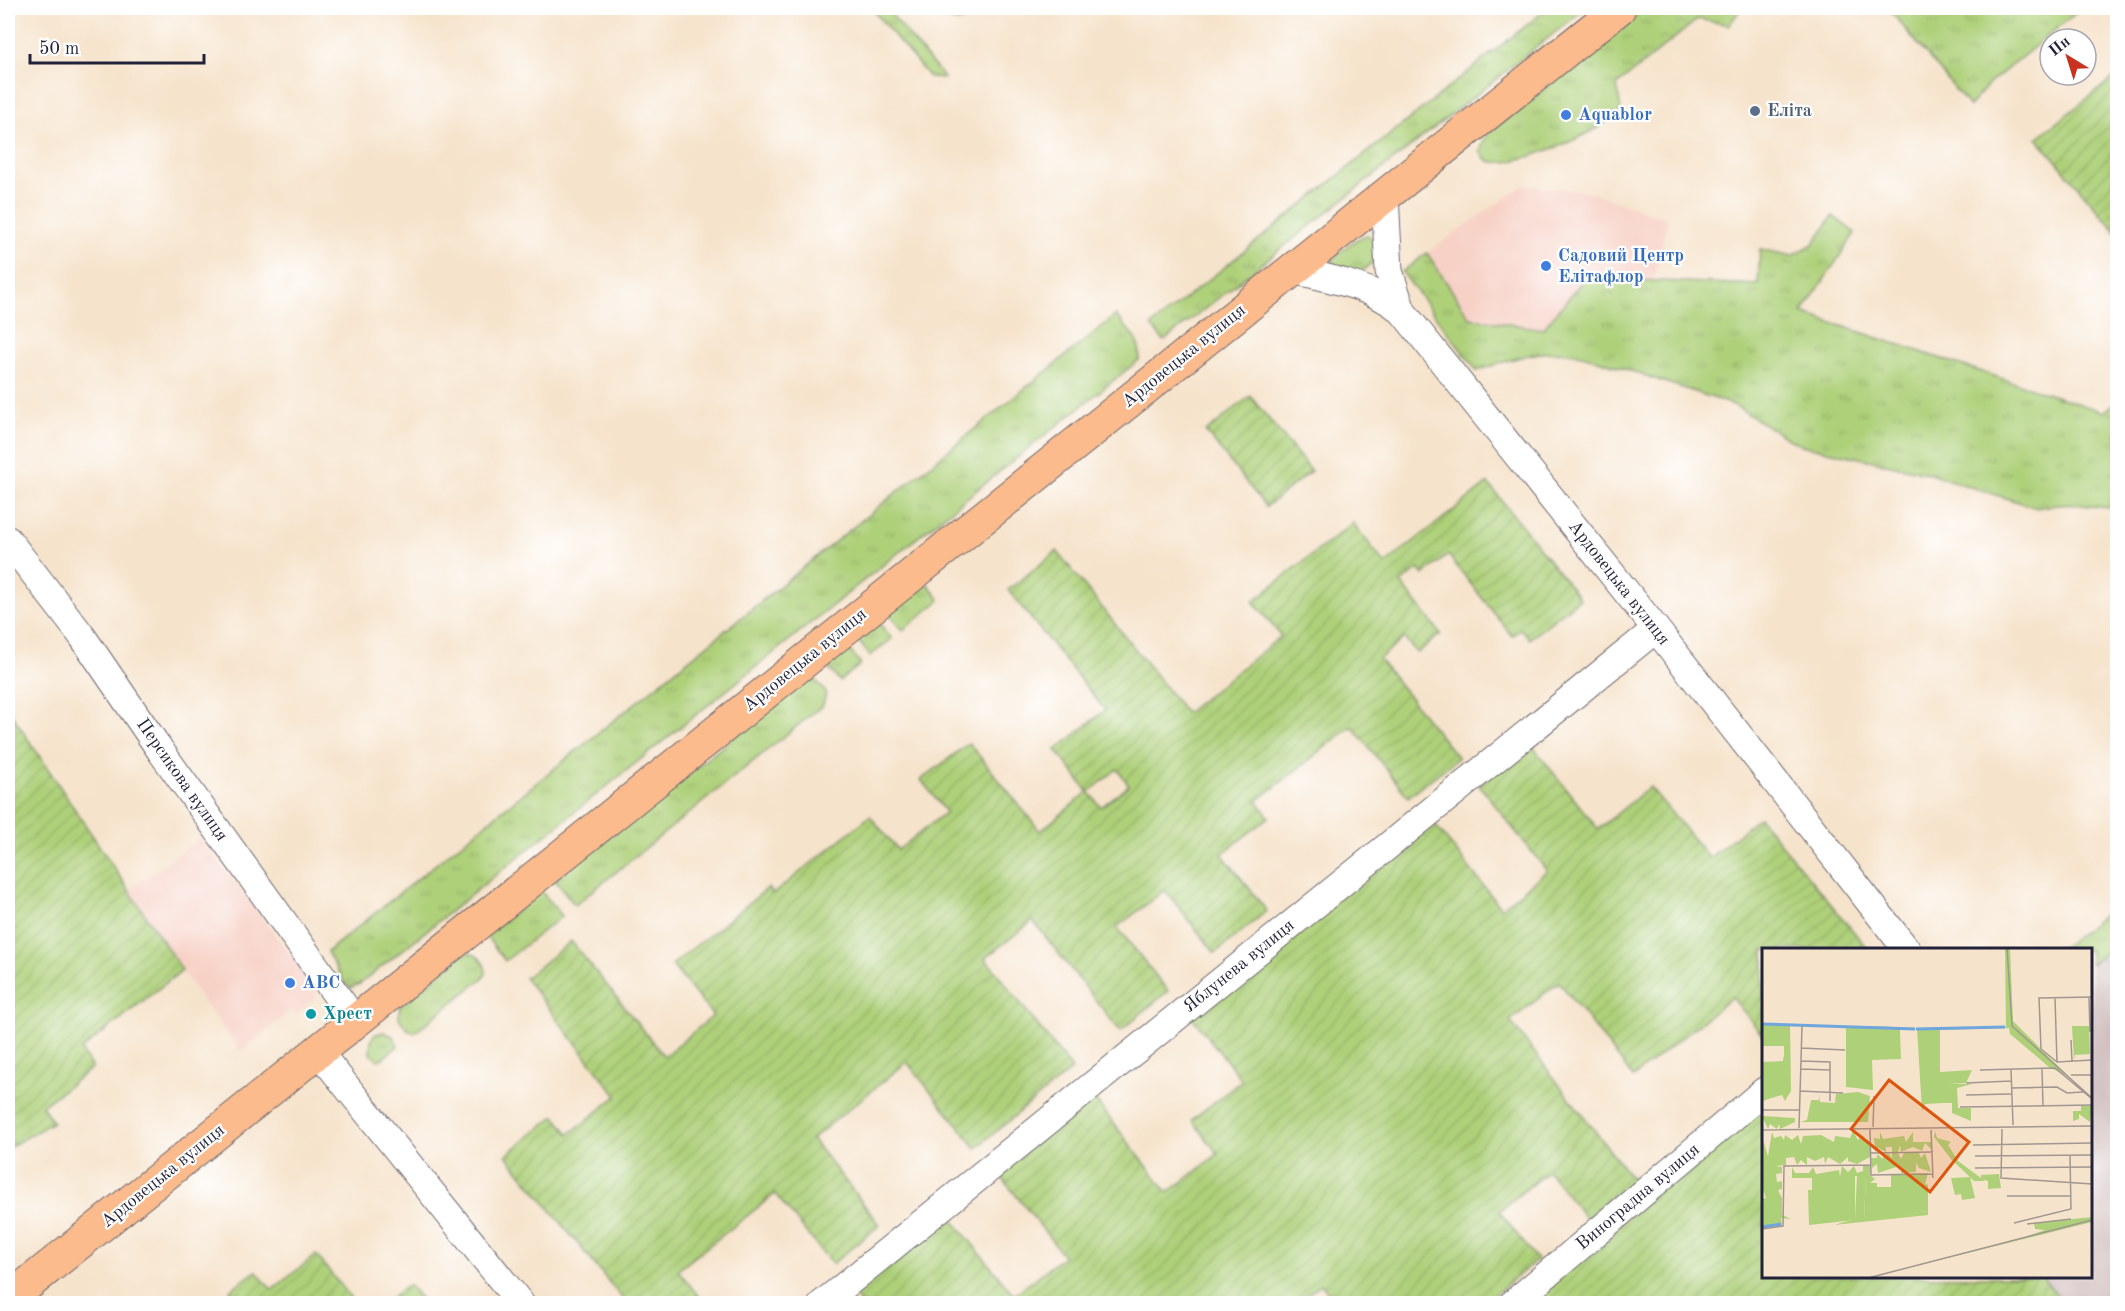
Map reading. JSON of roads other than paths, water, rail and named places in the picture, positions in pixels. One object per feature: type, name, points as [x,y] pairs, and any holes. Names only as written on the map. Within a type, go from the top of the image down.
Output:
[{"type":"highway","name":"Ардовецька вулиця","points":[[8,1300],[1619,8]]},
{"type":"street","points":[[1385,195],[1389,271],[1402,311]]},
{"type":"street","name":"Ардовецька вулиця","points":[[1292,270],[1362,287],[1377,293],[1402,311],[1652,632],[1905,948]]},
{"type":"street","name":"Персикова вулиця","points":[[8,540],[82,636],[160,750],[355,1022]]},
{"type":"street","name":"Яблунева вулиця","points":[[822,1304],[1652,632]]},
{"type":"street","points":[[318,1051],[521,1304]]},
{"type":"street","name":"Виноградна вулиця","points":[[1512,1304],[1762,1093]]},
{"type":"place","name":"Еліта","points":[[1755,111]]},
{"type":"place","name":"Aquablor","points":[[1566,115]]},
{"type":"place","name":"Садовий Центр Елітафлор","points":[[1546,266]]},
{"type":"place","name":"ABC","points":[[290,983]]},
{"type":"place","name":"Хрест","points":[[311,1014]]}]
